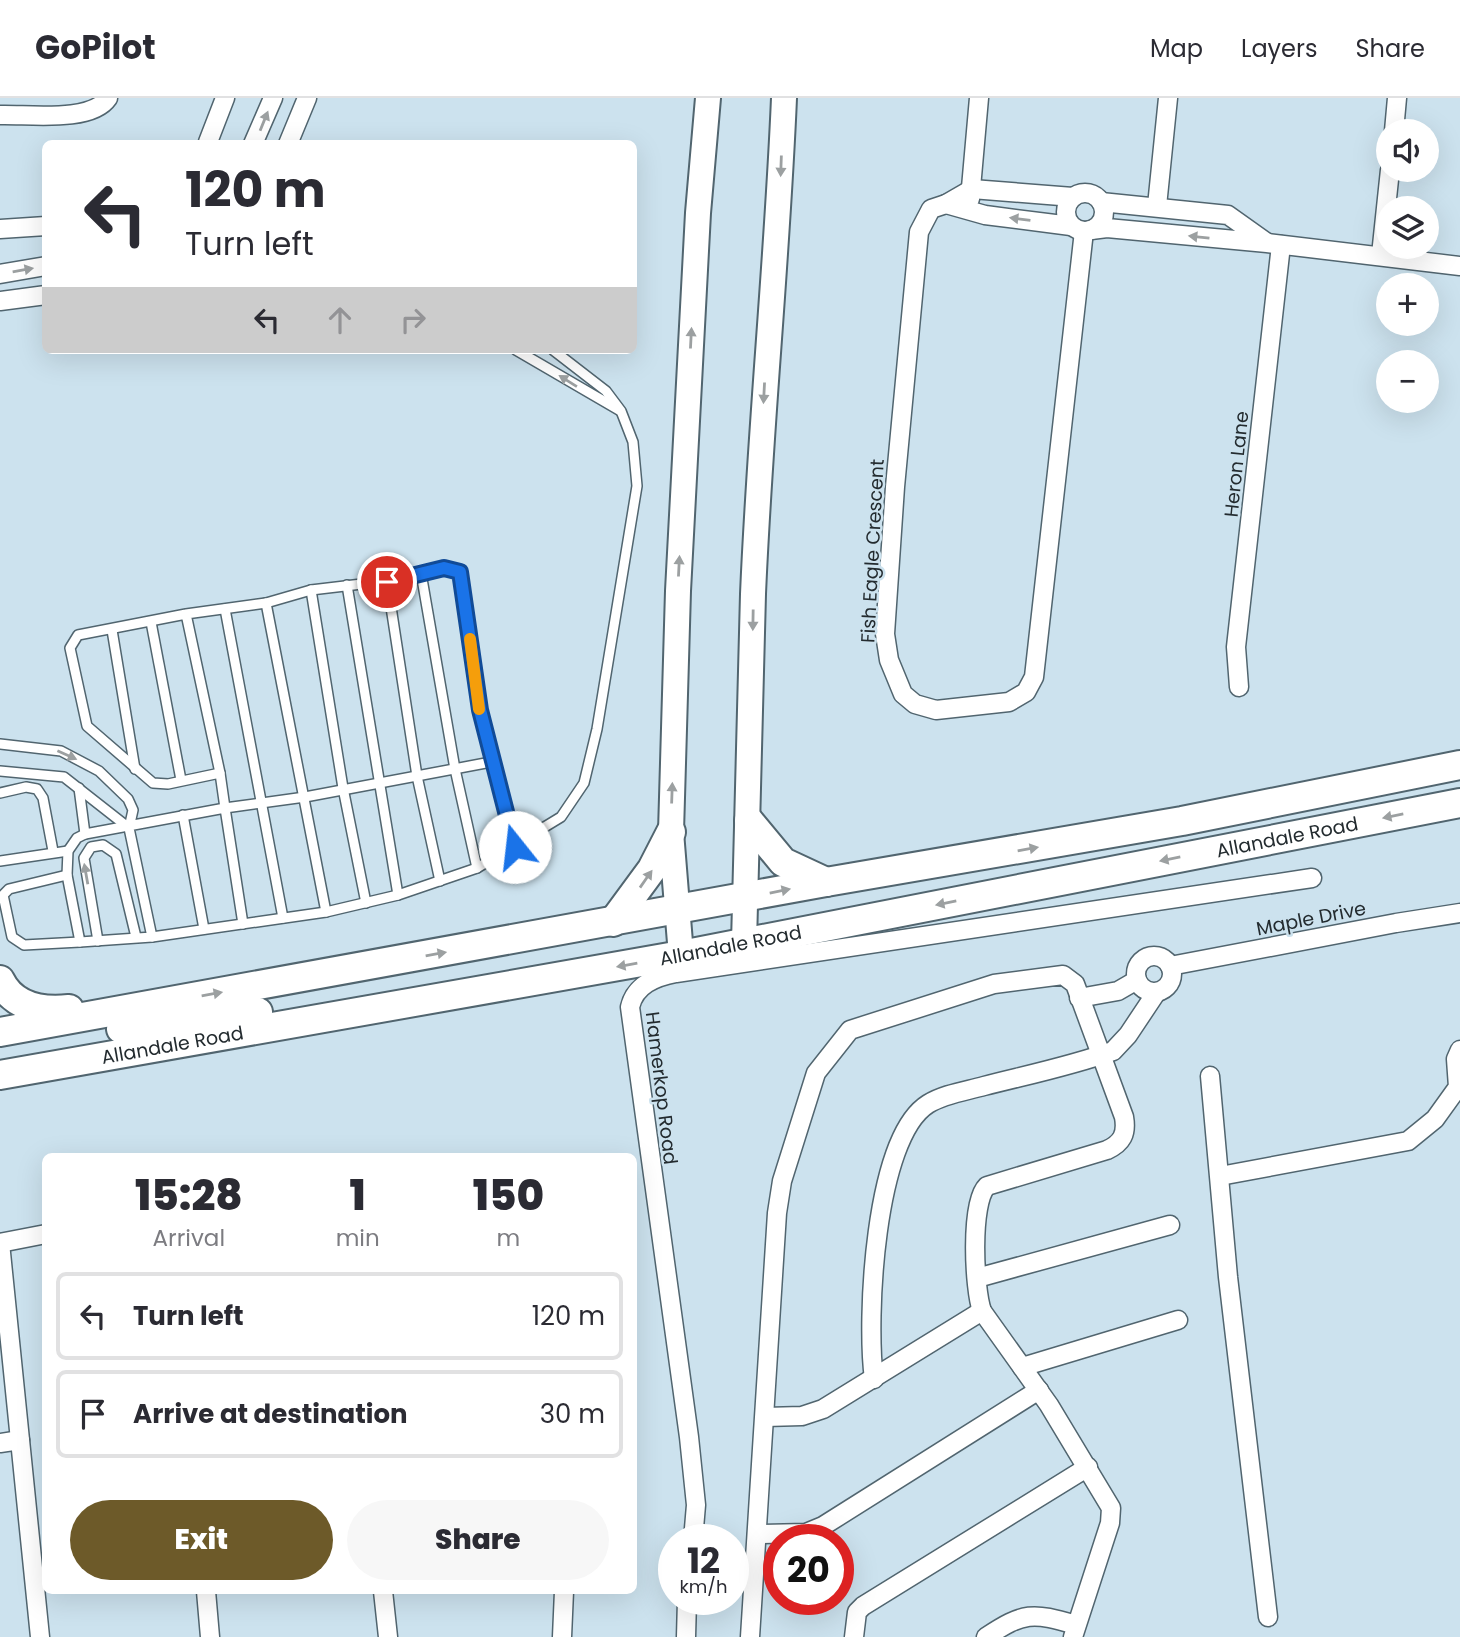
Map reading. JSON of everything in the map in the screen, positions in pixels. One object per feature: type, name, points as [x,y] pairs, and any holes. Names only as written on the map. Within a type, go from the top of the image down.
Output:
[{"type":"main road","name":"Allandale Road","points":[[0,1032],[826,882],[1182,821],[1460,765]]},
{"type":"main road","name":"Allandale Road","points":[[0,1075],[681,955],[1460,803]]},
{"type":"main road","points":[[748,821],[783,862],[826,882]]},
{"type":"main road","points":[[613,922],[648,876],[671,832]]},
{"type":"main road","points":[[0,979],[18,1002],[34,1009],[56,1010],[167,1001]]},
{"type":"main road","points":[[0,1050],[147,1024],[253,1012],[369,1010]]},
{"type":"street","points":[[0,115],[80,114],[97,109],[108,98]]},
{"type":"street","points":[[209,140],[225,98]]},
{"type":"street","points":[[255,140],[272,98]]},
{"type":"street","points":[[290,140],[307,98]]},
{"type":"street","points":[[681,955],[671,832],[678,591],[698,213],[708,98]]},
{"type":"street","points":[[744,943],[753,595],[766,362],[779,221],[784,98]]},
{"type":"street","points":[[969,212],[979,98]]},
{"type":"street","points":[[1157,206],[1168,98]]},
{"type":"street","points":[[1395,119],[1398,98]]},
{"type":"street","points":[[972,188],[1073,197],[1091,194],[1101,202],[1228,215],[1274,244]]},
{"type":"street","name":"Fish Eagle Crescent","points":[[972,188],[928,212],[919,232],[895,487],[885,634],[895,680],[903,694],[925,708],[999,705],[1026,692],[1034,677],[1082,229]]},
{"type":"street","points":[[1073,197],[1066,208],[1082,229]]},
{"type":"street","points":[[1082,229],[1101,222],[1101,202]]},
{"type":"street","points":[[946,204],[969,212],[1082,229],[1107,228],[1376,254]]},
{"type":"street","points":[[0,229],[42,226]]},
{"type":"street","name":"Heron Lane","points":[[1240,687],[1236,647],[1274,244]]},
{"type":"street","points":[[1410,259],[1460,266]]},
{"type":"street","points":[[0,274],[42,267]]},
{"type":"street","points":[[0,302],[42,296]]},
{"type":"street","name":"Hamerkop Road","points":[[694,1524],[696,1505],[689,1437],[630,1007],[638,990],[656,978],[676,973],[1312,878]]},
{"type":"street","name":"Maple Drive","points":[[1170,966],[1460,914]]},
{"type":"street","points":[[874,1379],[872,1316],[881,1208],[888,1175],[909,1124],[920,1110],[948,1096],[1102,1055],[1121,1045],[1156,993],[1170,982],[1170,966],[1161,957],[1149,957],[1140,963],[1137,980],[1144,989],[1156,993]]},
{"type":"street","points":[[750,1637],[779,1198],[811,1086],[827,1056],[850,1030],[994,984],[1063,975],[1073,981],[1102,1055],[1124,1117],[1123,1138],[1107,1150],[987,1186],[979,1197],[977,1278],[982,1311],[1039,1390],[1088,1466],[1112,1515],[1074,1631],[1029,1614],[1019,1616],[986,1637]]},
{"type":"street","points":[[1079,998],[1118,991],[1137,980]]},
{"type":"street","points":[[1220,1176],[1408,1141],[1425,1129],[1459,1087],[1456,1059],[1460,1050]]},
{"type":"street","points":[[1210,1076],[1228,1277],[1268,1617]]},
{"type":"street","points":[[977,1278],[1170,1225]]},
{"type":"street","points":[[40,1637],[0,1243],[42,1235]]},
{"type":"street","points":[[765,1417],[816,1413],[982,1311]]},
{"type":"street","points":[[1022,1367],[1178,1320]]},
{"type":"street","points":[[757,1534],[806,1533],[823,1526],[1039,1390]]},
{"type":"street","points":[[0,1443],[20,1440]]},
{"type":"street","points":[[853,1637],[857,1612],[863,1606],[1088,1466]]},
{"type":"street","points":[[206,1594],[210,1637]]},
{"type":"street","points":[[383,1594],[388,1637]]},
{"type":"street","points":[[562,1637],[564,1594]]},
{"type":"street","points":[[686,1637],[687,1615]]},
{"type":"lane","points":[[523,354],[621,411]]},
{"type":"lane","points":[[67,875],[9,889],[3,895],[12,937],[24,944],[152,937],[326,912],[398,895],[477,868],[561,817],[584,783],[597,729],[637,486],[633,442],[621,411],[606,391],[558,354]]},
{"type":"lane","points":[[220,773],[168,784],[153,783],[87,726],[70,648],[78,635],[186,614],[266,603],[311,590],[387,582],[444,568],[460,572],[480,710],[491,762],[515,847]]},
{"type":"lane","points":[[421,573],[455,769],[477,868]]},
{"type":"lane","points":[[387,582],[417,776],[440,881]]},
{"type":"lane","points":[[347,585],[398,895]]},
{"type":"lane","points":[[311,590],[343,788],[366,903]]},
{"type":"lane","points":[[266,603],[326,912]]},
{"type":"lane","points":[[225,609],[283,918]]},
{"type":"lane","points":[[186,614],[220,773],[243,924]]},
{"type":"lane","points":[[151,622],[181,780]]},
{"type":"lane","points":[[112,630],[135,769]]},
{"type":"lane","points":[[0,744],[61,751],[99,771],[128,799],[133,810],[129,828],[152,937]]},
{"type":"lane","points":[[80,942],[67,875],[68,851],[77,838],[85,834],[491,762]]},
{"type":"lane","points":[[0,771],[64,777],[129,828]]},
{"type":"lane","points":[[0,793],[26,787],[37,789],[43,798],[53,851]]},
{"type":"lane","points":[[79,788],[85,834]]},
{"type":"lane","points":[[183,815],[204,929]]},
{"type":"lane","points":[[98,941],[84,858],[91,847],[103,845],[116,854],[136,937]]},
{"type":"lane","points":[[0,861],[53,851],[68,851]]},
{"type":"slow traffic","points":[[470,639],[479,709]]},
{"type":"route","points":[[387,582],[444,568],[460,572],[480,710],[491,762],[515,847]]}]
